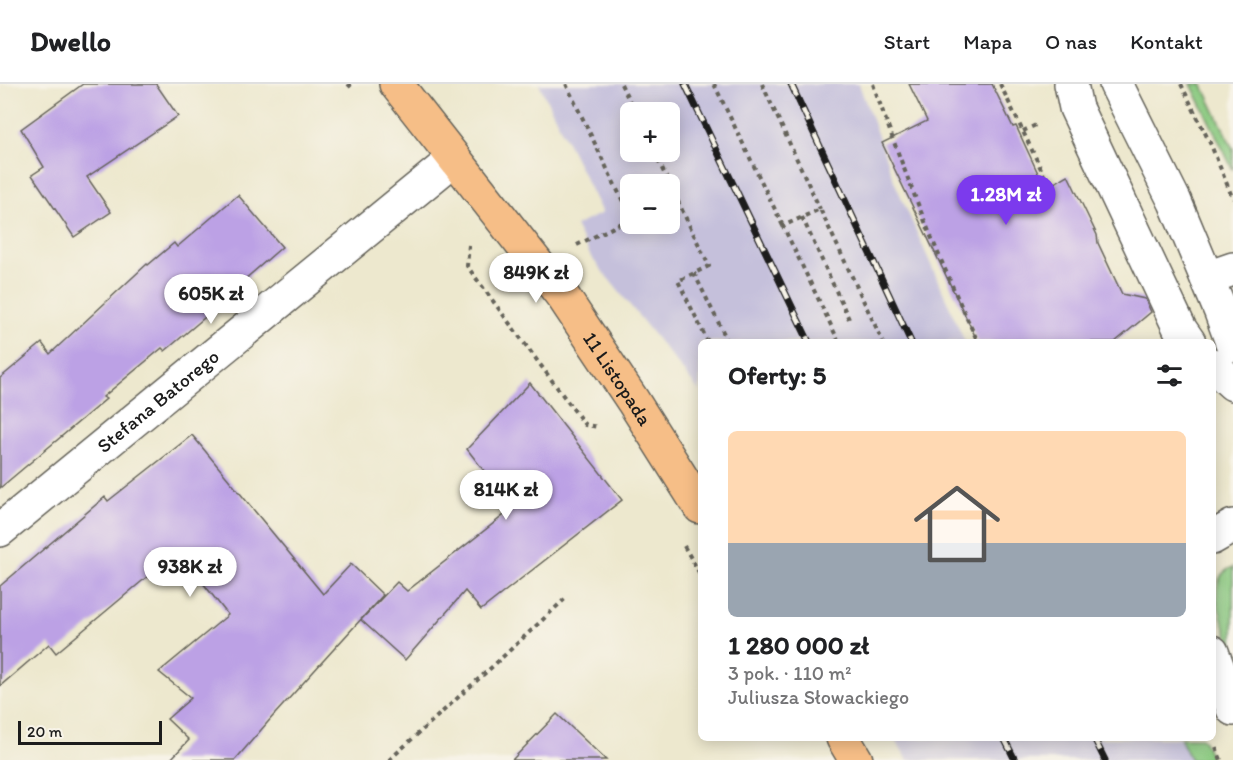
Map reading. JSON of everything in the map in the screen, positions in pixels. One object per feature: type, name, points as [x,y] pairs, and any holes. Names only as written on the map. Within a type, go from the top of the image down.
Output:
[{"type":"main road","name":"11 Listopada","points":[[396,84],[564,298],[698,504]]},
{"type":"main road","points":[[845,741],[856,760]]},
{"type":"street","points":[[1071,84],[1076,108],[1180,329],[1187,339]]},
{"type":"street","points":[[1116,84],[1175,202],[1220,273],[1233,345]]},
{"type":"street","name":"Stefana Batorego","points":[[0,530],[454,159]]},
{"type":"street","points":[[1216,369],[1233,384]]},
{"type":"street","points":[[1216,536],[1233,526]]},
{"type":"street","points":[[1216,663],[1233,709]]},
{"type":"path","points":[[348,84],[360,96]]},
{"type":"path","points":[[566,84],[620,197]]},
{"type":"path","points":[[621,84],[630,102]]},
{"type":"path","points":[[714,84],[838,339]]},
{"type":"path","points":[[762,84],[882,339]]},
{"type":"path","points":[[873,84],[905,171],[977,339]]},
{"type":"path","points":[[999,84],[1044,175]]},
{"type":"path","points":[[1181,84],[1211,145],[1233,199]]},
{"type":"path","points":[[659,162],[709,266],[678,280],[707,339]]},
{"type":"path","points":[[783,226],[820,209]]},
{"type":"path","points":[[802,217],[849,319]]},
{"type":"path","points":[[570,248],[620,223]]},
{"type":"path","points":[[469,244],[467,266],[585,425],[605,428]]},
{"type":"path","points":[[694,273],[727,339]]},
{"type":"path","points":[[683,544],[698,570]]},
{"type":"path","points":[[389,760],[567,597]]},
{"type":"shaded area","points":[[539,84],[859,84],[895,183],[964,339],[698,339],[698,390],[591,257],[575,226],[602,213]]},
{"type":"shaded area","points":[[896,741],[1182,741],[1191,760],[908,760]]},
{"type":"green space","points":[[1191,84],[1202,84],[1233,149],[1233,170]]},
{"type":"green space","points":[[1233,567],[1233,651],[1221,618],[1217,593],[1224,573]]},
{"type":"green space","points":[[1182,741],[1204,741],[1212,760],[1191,760]]},
{"type":"building","points":[[83,84],[156,84],[178,116],[87,177],[111,212],[74,237],[32,175],[44,167],[21,129]]},
{"type":"building","points":[[909,84],[992,84],[1013,127],[1016,126],[1043,184],[1051,180],[1053,184],[1068,175],[1122,294],[1145,299],[1151,312],[1119,339],[977,339],[882,143],[927,121]]},
{"type":"building","points":[[238,195],[282,247],[221,300],[223,302],[165,351],[162,348],[103,397],[106,399],[0,488],[0,378],[42,343],[50,354],[147,264],[174,243],[177,247]]},
{"type":"building","points":[[530,383],[622,500],[481,610],[465,591],[405,660],[361,620],[397,582],[407,591],[513,508],[467,449]]},
{"type":"building","points":[[192,435],[323,594],[351,564],[383,595],[235,760],[170,760],[189,740],[167,719],[191,698],[159,672],[228,615],[178,551],[56,653],[49,644],[0,686],[0,586],[105,497],[108,501]]},
{"type":"building","points":[[557,714],[606,760],[512,760]]},
{"type":"railway","points":[[685,84],[808,339]]},
{"type":"railway","points":[[791,84],[910,339]]},
{"type":"railway","points":[[1006,741],[1015,760]]},
{"type":"railway","points":[[1096,741],[1105,760]]}]
